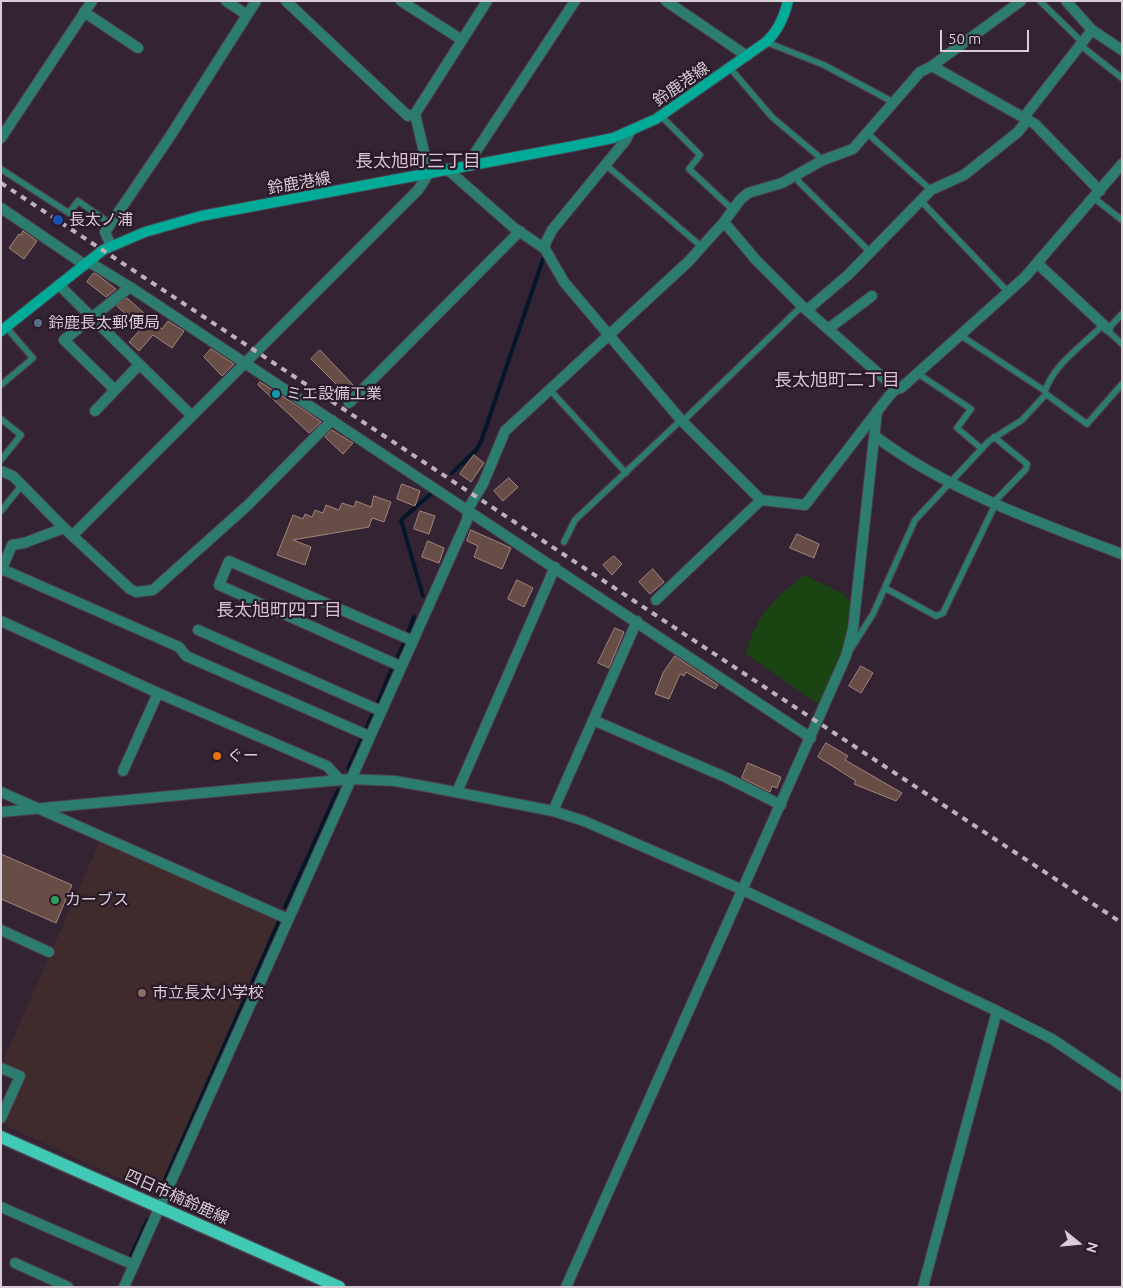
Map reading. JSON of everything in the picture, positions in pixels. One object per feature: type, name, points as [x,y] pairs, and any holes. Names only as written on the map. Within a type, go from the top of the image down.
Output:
[{"type":"main road","name":"鈴鹿港線","points":[[3,329],[87,263],[112,246],[145,232],[201,216],[574,146],[630,132],[661,116],[766,42],[774,35],[782,21],[788,1]]},
{"type":"main road","name":"四日市楠鈴鹿線","points":[[1,1137],[339,1287]]},
{"type":"street","points":[[1,138],[92,1]]},
{"type":"street","points":[[226,1],[247,15]]},
{"type":"street","points":[[112,246],[105,232],[170,138],[256,1]]},
{"type":"street","points":[[286,1],[408,116],[415,114],[487,1]]},
{"type":"street","points":[[401,1],[462,40]]},
{"type":"street","points":[[468,165],[575,1]]},
{"type":"street","points":[[666,1],[747,56]]},
{"type":"street","points":[[124,1287],[288,919],[345,779],[381,711],[411,640],[467,520],[468,509],[483,484],[505,432],[663,286],[702,247],[724,222],[732,209],[748,193],[782,183],[823,160],[853,149],[920,72],[932,66],[1021,1]]},
{"type":"street","points":[[1066,1],[1092,30],[1122,50]]},
{"type":"street","points":[[84,12],[138,48]]},
{"type":"street","points":[[804,308],[848,275],[930,190],[964,174],[1018,132],[1025,123],[1024,117],[1092,30]]},
{"type":"street","points":[[932,66],[1024,117],[1045,133],[1097,195]]},
{"type":"street","points":[[73,535],[418,190],[429,173],[415,114]]},
{"type":"street","points":[[545,249],[545,244],[552,230],[606,165],[630,132]]},
{"type":"street","points":[[447,169],[520,231],[545,249],[564,282],[681,421],[761,500],[805,505],[896,389],[901,388],[1038,264],[1122,164]]},
{"type":"street","points":[[1,208],[87,263],[130,287],[468,509],[811,738]]},
{"type":"street","points":[[724,222],[756,260],[804,308],[896,389]]},
{"type":"street","points":[[349,403],[520,231]]},
{"type":"street","points":[[1038,264],[1105,327]]},
{"type":"street","points":[[60,285],[91,319],[192,416]]},
{"type":"street","points":[[115,390],[64,340],[130,287]]},
{"type":"street","points":[[828,329],[872,296]]},
{"type":"street","points":[[95,411],[139,365]]},
{"type":"street","points":[[566,1287],[846,656],[853,629],[877,411]]},
{"type":"street","points":[[1,471],[14,476],[64,528],[130,589],[136,592],[153,590],[248,505],[332,420]]},
{"type":"street","points":[[875,436],[914,464],[951,482],[1053,529],[1122,554]]},
{"type":"street","points":[[656,600],[761,500]]},
{"type":"street","points":[[64,528],[24,543],[12,545],[2,570],[179,647],[186,656],[369,736]]},
{"type":"street","points":[[400,666],[218,586],[229,561],[411,640]]},
{"type":"street","points":[[457,792],[555,567]]},
{"type":"street","points":[[1,621],[158,693],[328,766],[345,779]]},
{"type":"street","points":[[553,810],[637,621]]},
{"type":"street","points":[[198,630],[381,711]]},
{"type":"street","points":[[123,771],[158,693]]},
{"type":"street","points":[[593,720],[725,777],[781,805]]},
{"type":"street","points":[[1,812],[345,779],[395,782],[553,810],[584,821],[742,890],[997,1011],[1052,1039],[1122,1086]]},
{"type":"street","points":[[1,792],[288,919]]},
{"type":"street","points":[[1,930],[49,952]]},
{"type":"street","points":[[923,1287],[997,1011]]},
{"type":"street","points":[[1,1068],[20,1076],[1,1118]]},
{"type":"street","points":[[1,1207],[134,1265]]},
{"type":"street","points":[[15,1263],[68,1287]]},
{"type":"lane","points":[[1040,1],[1081,43],[1122,78]]},
{"type":"lane","points":[[766,42],[824,65],[893,102]]},
{"type":"lane","points":[[730,68],[772,117],[823,160]]},
{"type":"lane","points":[[661,116],[700,154],[689,169],[732,209]]},
{"type":"lane","points":[[867,133],[930,190]]},
{"type":"lane","points":[[606,165],[702,247]]},
{"type":"lane","points":[[1,169],[69,213],[78,201],[111,224]]},
{"type":"lane","points":[[796,175],[799,182],[870,252]]},
{"type":"lane","points":[[1097,195],[1122,220]]},
{"type":"lane","points":[[921,201],[1008,292]]},
{"type":"lane","points":[[564,542],[575,520],[804,308]]},
{"type":"lane","points":[[846,656],[874,614],[915,520],[982,449],[994,438],[1022,420],[1046,392],[1049,380],[1056,370],[1122,314]]},
{"type":"lane","points":[[1105,327],[1122,344]]},
{"type":"lane","points":[[2,384],[33,358],[3,329]]},
{"type":"lane","points":[[960,335],[1046,392],[1087,424],[1122,384]]},
{"type":"lane","points":[[917,373],[971,409],[957,428],[982,449]]},
{"type":"lane","points":[[550,390],[626,472]]},
{"type":"lane","points":[[1,420],[21,435],[1,460]]},
{"type":"lane","points":[[885,588],[936,616],[943,614],[995,502],[1026,469],[1027,464],[994,438]]},
{"type":"lane","points":[[1,511],[22,485]]},
{"type":"shaded area","name":"市立長太小学校","points":[[100,841],[281,920],[282,924],[161,1197],[8,1127],[6,1123],[26,1075],[2,1063]]},
{"type":"green space","points":[[804,575],[844,594],[853,604],[846,650],[822,704],[815,702],[746,654],[755,628],[761,618],[775,600]]},
{"type":"building","points":[[23,231],[37,241],[24,259],[9,248]]},
{"type":"building","points":[[94,273],[116,289],[106,297],[87,282]]},
{"type":"building","points":[[127,298],[162,329],[168,321],[184,331],[172,348],[153,335],[139,351],[129,342],[141,329],[117,306]]},
{"type":"building","points":[[211,349],[234,364],[222,376],[204,357]]},
{"type":"building","points":[[320,350],[355,387],[347,395],[311,359]]},
{"type":"building","points":[[260,382],[321,422],[309,433],[258,385]]},
{"type":"building","points":[[332,430],[353,443],[343,454],[325,437]]},
{"type":"building","points":[[474,455],[484,463],[471,482],[460,474]]},
{"type":"building","points":[[509,478],[518,487],[503,501],[494,491]]},
{"type":"building","points":[[402,484],[420,491],[415,506],[397,499]]},
{"type":"building","points":[[374,496],[391,502],[384,522],[372,518],[369,527],[293,540],[311,547],[305,565],[277,555],[293,515],[303,519],[305,514],[312,517],[315,510],[323,513],[326,505],[339,510],[342,503],[354,507],[356,501],[371,507]]},
{"type":"building","points":[[420,511],[435,516],[429,534],[414,529]]},
{"type":"building","points":[[471,530],[511,548],[502,569],[474,557],[478,546],[467,541]]},
{"type":"building","points":[[797,534],[819,544],[814,558],[790,548]]},
{"type":"building","points":[[428,541],[444,548],[439,563],[422,557]]},
{"type":"building","points":[[614,556],[622,564],[612,575],[603,565]]},
{"type":"building","points":[[653,569],[664,582],[650,594],[639,582]]},
{"type":"building","points":[[517,580],[533,588],[524,607],[508,599]]},
{"type":"building","points":[[615,628],[624,632],[609,668],[598,663]]},
{"type":"building","points":[[675,656],[718,685],[715,689],[686,672],[684,676],[680,674],[669,699],[655,694],[663,673]]},
{"type":"building","points":[[861,666],[873,673],[861,693],[849,686]]},
{"type":"building","points":[[826,743],[848,756],[845,760],[902,793],[896,801],[854,784],[856,781],[818,757]]},
{"type":"building","points":[[748,763],[781,777],[777,788],[772,786],[770,792],[742,778]]},
{"type":"building","points":[[1,854],[72,885],[56,923],[1,899]]},
{"type":"waterway","points":[[452,473],[477,449],[482,439],[543,259]]},
{"type":"waterway","points":[[423,596],[401,520],[432,493]]},
{"type":"waterway","points":[[408,633],[414,617]]},
{"type":"waterway","points":[[397,658],[404,643]]},
{"type":"waterway","points":[[378,702],[392,668]]},
{"type":"waterway","points":[[366,729],[373,713]]},
{"type":"waterway","points":[[348,769],[362,738]]},
{"type":"waterway","points":[[285,907],[338,790]]},
{"type":"waterway","points":[[160,1191],[279,921]]},
{"type":"waterway","points":[[131,1256],[148,1219]]},
{"type":"railway","points":[[1,183],[1122,923]]},
{"type":"place","name":"長太ノ浦","points":[[58,220]]},
{"type":"place","name":"鈴鹿長太郵便局","points":[[38,323]]},
{"type":"place","name":"ミエ設備工業","points":[[276,394]]},
{"type":"place","name":"ぐー","points":[[217,756]]},
{"type":"place","name":"カーブス","points":[[55,900]]},
{"type":"place","name":"市立長太小学校","points":[[142,993]]},
{"type":"district","name":"長太旭町三丁目","points":[[418,161]]},
{"type":"district","name":"長太旭町二丁目","points":[[837,380]]},
{"type":"district","name":"長太旭町四丁目","points":[[279,610]]}]
